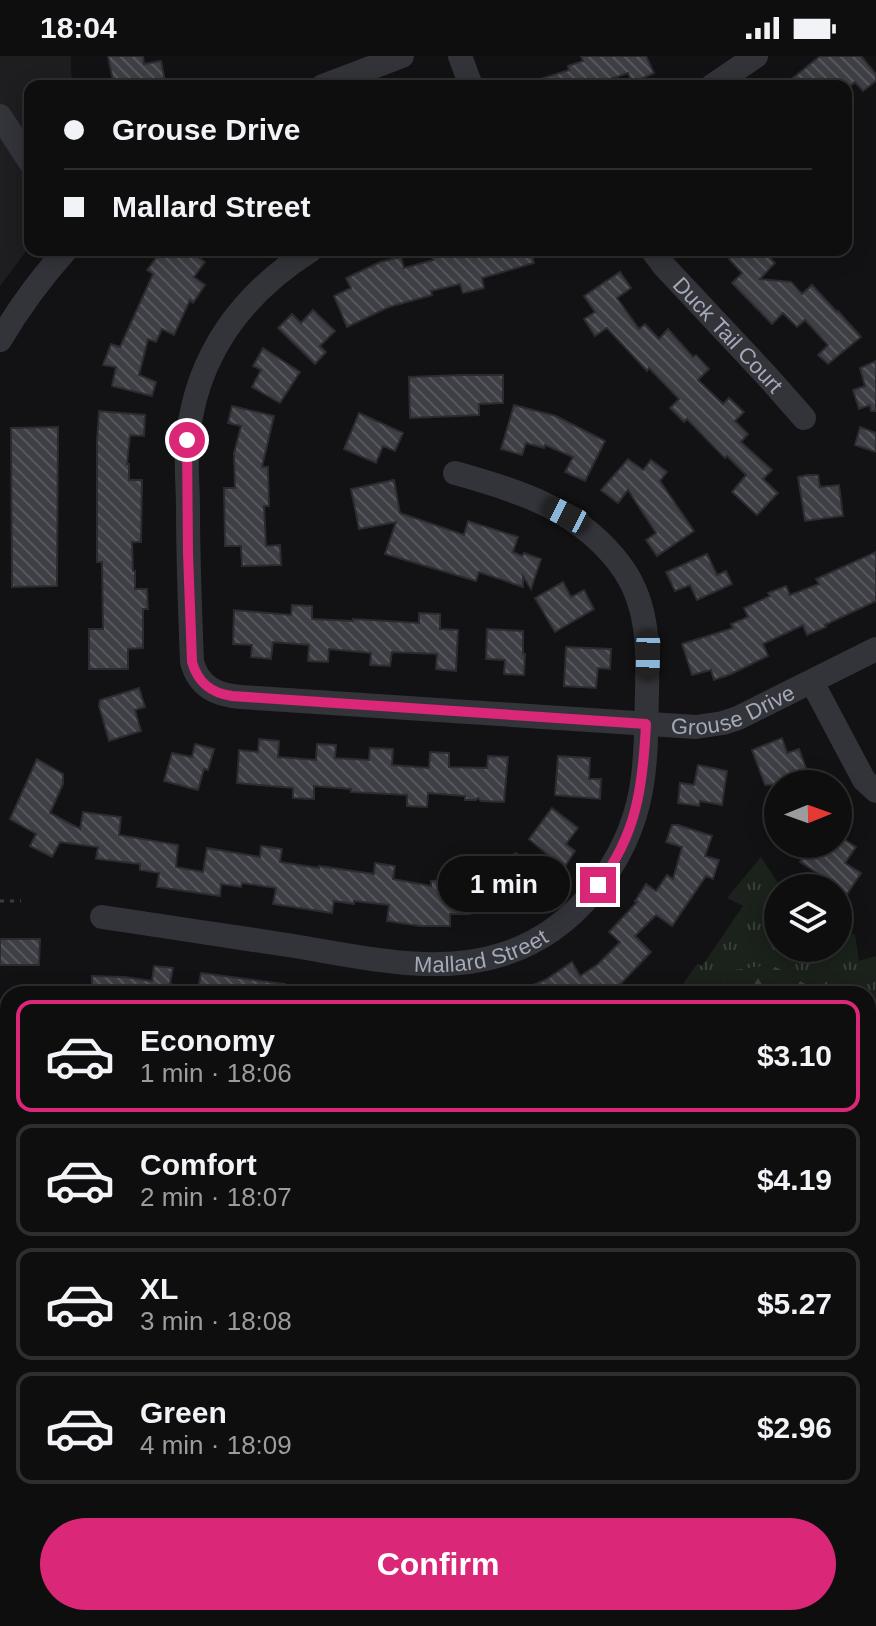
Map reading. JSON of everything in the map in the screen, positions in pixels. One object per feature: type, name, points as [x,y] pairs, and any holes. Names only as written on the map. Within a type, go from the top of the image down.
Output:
[{"type":"street","points":[[339,80],[402,56]]},
{"type":"street","points":[[460,56],[469,80]]},
{"type":"street","points":[[721,80],[756,56]]},
{"type":"street","points":[[0,116],[24,153]]},
{"type":"street","points":[[0,340],[31,293],[61,256]]},
{"type":"street","name":"Grouse Drive","points":[[303,256],[264,285],[237,315],[209,360],[194,403],[187,440],[192,662],[198,678],[214,692],[232,696],[696,727],[738,718],[876,649]]},
{"type":"street","name":"Duck Tail Court","points":[[656,256],[804,418]]},
{"type":"street","name":"Mallard Street","points":[[102,917],[355,956],[427,964],[467,963],[505,954],[540,937],[586,899],[612,866],[625,842],[637,808],[644,771],[648,655],[645,622],[626,573],[586,528],[566,515],[515,492],[455,473]]},
{"type":"street","points":[[812,682],[864,780],[876,791]]},
{"type":"path","points":[[0,901],[21,901]]},
{"type":"shaded area","points":[[0,56],[71,56],[73,80],[24,80],[24,254],[0,286]]},
{"type":"green space","points":[[761,857],[772,874],[764,874],[764,962],[852,962],[852,934],[855,935],[859,961],[876,956],[876,986],[809,986],[772,965],[734,970],[727,978],[728,986],[682,986],[697,964],[702,966],[743,906],[727,898]]},
{"type":"green space","points":[[772,965],[809,986],[728,986],[727,978],[734,970]]},
{"type":"building","points":[[108,56],[143,56],[144,64],[161,61],[165,80],[113,80]]},
{"type":"building","points":[[581,56],[646,56],[654,73],[639,80],[631,80],[628,73],[608,80],[537,80],[569,70],[568,66],[583,61]]},
{"type":"building","points":[[820,56],[861,56],[876,74],[876,81],[863,91],[855,82],[852,84],[852,80],[790,80]]},
{"type":"building","points":[[158,256],[196,256],[205,262],[194,277],[205,285],[193,303],[190,300],[174,335],[162,329],[156,342],[148,339],[139,375],[156,382],[152,396],[112,386],[116,367],[103,365],[111,344],[120,347],[153,274],[147,270]]},
{"type":"building","points":[[432,256],[532,256],[534,263],[482,278],[484,288],[463,293],[460,284],[431,291],[432,295],[389,307],[347,327],[334,296],[351,288],[346,278],[380,262],[401,257],[404,268],[433,260]]},
{"type":"building","points":[[732,256],[769,256],[775,263],[760,279],[791,282],[802,294],[812,285],[861,337],[828,364],[818,355],[828,345],[805,320],[797,327],[783,313],[772,324],[732,283],[742,273],[729,259]]},
{"type":"building","points":[[620,272],[631,288],[617,298],[639,329],[645,324],[659,339],[668,329],[693,357],[696,355],[709,369],[698,380],[723,404],[729,398],[744,412],[735,421],[748,434],[741,442],[772,470],[763,479],[778,493],[757,515],[732,492],[746,475],[687,419],[684,422],[670,408],[679,399],[649,368],[647,371],[607,328],[595,336],[584,319],[595,312],[584,296]]},
{"type":"building","points":[[313,310],[335,331],[320,346],[326,352],[315,364],[278,328],[292,314],[301,323]]},
{"type":"building","points":[[263,348],[300,372],[280,403],[252,387],[261,370],[253,366]]},
{"type":"building","points":[[876,361],[876,411],[871,411],[870,405],[859,409],[853,390],[865,386],[860,368]]},
{"type":"building","points":[[503,375],[503,403],[479,404],[479,415],[410,418],[409,377]]},
{"type":"building","points":[[514,405],[556,416],[605,441],[585,481],[565,472],[573,457],[545,445],[544,448],[526,443],[522,455],[501,449]]},
{"type":"building","points":[[232,406],[274,416],[262,467],[268,467],[269,506],[264,506],[266,546],[280,545],[281,565],[242,566],[241,546],[225,546],[224,488],[235,488],[234,453],[241,426],[228,423]]},
{"type":"building","points":[[99,411],[145,415],[144,436],[130,435],[127,464],[129,480],[142,480],[141,542],[132,542],[133,571],[135,589],[147,589],[148,609],[143,609],[143,648],[128,649],[128,669],[89,669],[89,629],[103,629],[102,562],[97,562]]},
{"type":"building","points":[[359,413],[403,433],[395,451],[383,446],[376,463],[344,449]]},
{"type":"building","points":[[58,427],[57,586],[12,587],[11,428]]},
{"type":"building","points":[[860,427],[876,433],[876,452],[855,445]]},
{"type":"building","points":[[628,459],[643,470],[651,460],[667,472],[660,481],[694,531],[657,556],[646,540],[656,533],[628,490],[618,503],[601,490]]},
{"type":"building","points":[[818,475],[820,487],[839,485],[843,516],[805,521],[798,477]]},
{"type":"building","points":[[394,480],[400,513],[464,535],[468,521],[518,537],[513,552],[541,559],[531,589],[523,576],[523,587],[479,572],[476,581],[385,554],[396,522],[359,529],[351,489]]},
{"type":"building","points":[[876,552],[876,601],[807,635],[803,625],[763,644],[768,656],[731,674],[714,680],[711,670],[692,675],[682,644],[733,628],[731,624],[748,617],[744,608],[770,596],[768,593],[786,586],[790,595],[819,584],[816,579]]},
{"type":"building","points":[[707,554],[717,575],[726,571],[732,584],[697,600],[690,585],[675,591],[666,572]]},
{"type":"building","points":[[563,582],[571,597],[584,590],[594,609],[555,632],[535,598]]},
{"type":"building","points":[[292,605],[312,606],[312,619],[419,623],[419,613],[440,614],[440,629],[458,630],[456,671],[436,669],[437,654],[392,652],[390,666],[370,665],[371,653],[329,649],[328,662],[308,661],[309,645],[273,642],[271,659],[251,657],[252,645],[233,644],[234,610],[291,615]]},
{"type":"building","points":[[487,629],[523,631],[524,675],[504,674],[505,660],[486,659]]},
{"type":"building","points":[[566,647],[611,649],[610,669],[598,668],[596,688],[564,686]]},
{"type":"building","points":[[139,688],[145,707],[135,710],[141,731],[109,741],[100,700]]},
{"type":"building","points":[[782,738],[787,753],[799,749],[807,770],[764,770],[764,782],[752,750]]},
{"type":"building","points":[[259,739],[279,741],[278,757],[316,760],[317,744],[336,745],[335,758],[369,760],[370,748],[393,749],[392,765],[429,768],[430,752],[449,753],[449,767],[487,768],[488,756],[508,757],[504,802],[481,801],[478,798],[465,800],[465,796],[428,793],[427,807],[407,806],[407,795],[351,792],[351,789],[314,786],[314,799],[293,798],[293,788],[237,783],[239,750],[258,752]]},
{"type":"building","points":[[195,744],[214,749],[198,790],[164,781],[172,753],[192,757]]},
{"type":"building","points":[[558,756],[590,758],[589,779],[601,779],[600,799],[555,795]]},
{"type":"building","points":[[37,759],[63,774],[63,784],[50,813],[80,829],[83,812],[121,817],[119,835],[178,845],[176,867],[203,872],[207,848],[260,857],[261,846],[282,849],[280,862],[319,868],[374,874],[375,863],[395,866],[393,879],[431,886],[431,881],[470,880],[470,914],[450,914],[450,926],[420,926],[387,921],[389,905],[334,901],[332,913],[273,904],[276,888],[242,883],[241,887],[221,884],[220,896],[157,887],[159,873],[140,870],[140,864],[96,859],[98,847],[60,842],[52,857],[30,846],[36,834],[10,819]]},
{"type":"building","points":[[698,765],[727,771],[722,805],[700,801],[699,806],[678,803],[680,783],[694,785]]},
{"type":"building","points":[[552,808],[578,828],[566,844],[575,851],[564,868],[529,839]]},
{"type":"building","points":[[672,825],[712,836],[705,856],[719,860],[713,879],[706,876],[672,926],[656,915],[635,936],[651,952],[619,986],[531,986],[572,962],[580,976],[598,964],[620,942],[609,932],[637,902],[646,884],[656,891],[667,875],[673,879],[682,847],[666,842]]},
{"type":"building","points":[[516,853],[541,890],[525,901],[517,889],[500,901],[484,876]]},
{"type":"building","points":[[803,858],[848,858],[845,863],[861,873],[852,887],[852,874],[819,874],[800,862]]},
{"type":"building","points":[[0,939],[40,939],[39,965],[0,965]]},
{"type":"building","points":[[154,966],[173,968],[170,984],[181,986],[92,986],[92,976],[125,977],[152,981]]},
{"type":"building","points":[[201,973],[285,984],[285,986],[199,986]]},
{"type":"route","points":[[187,440],[192,662],[203,684],[214,692],[232,696],[646,724],[644,771],[637,808],[619,854],[598,885]]}]
